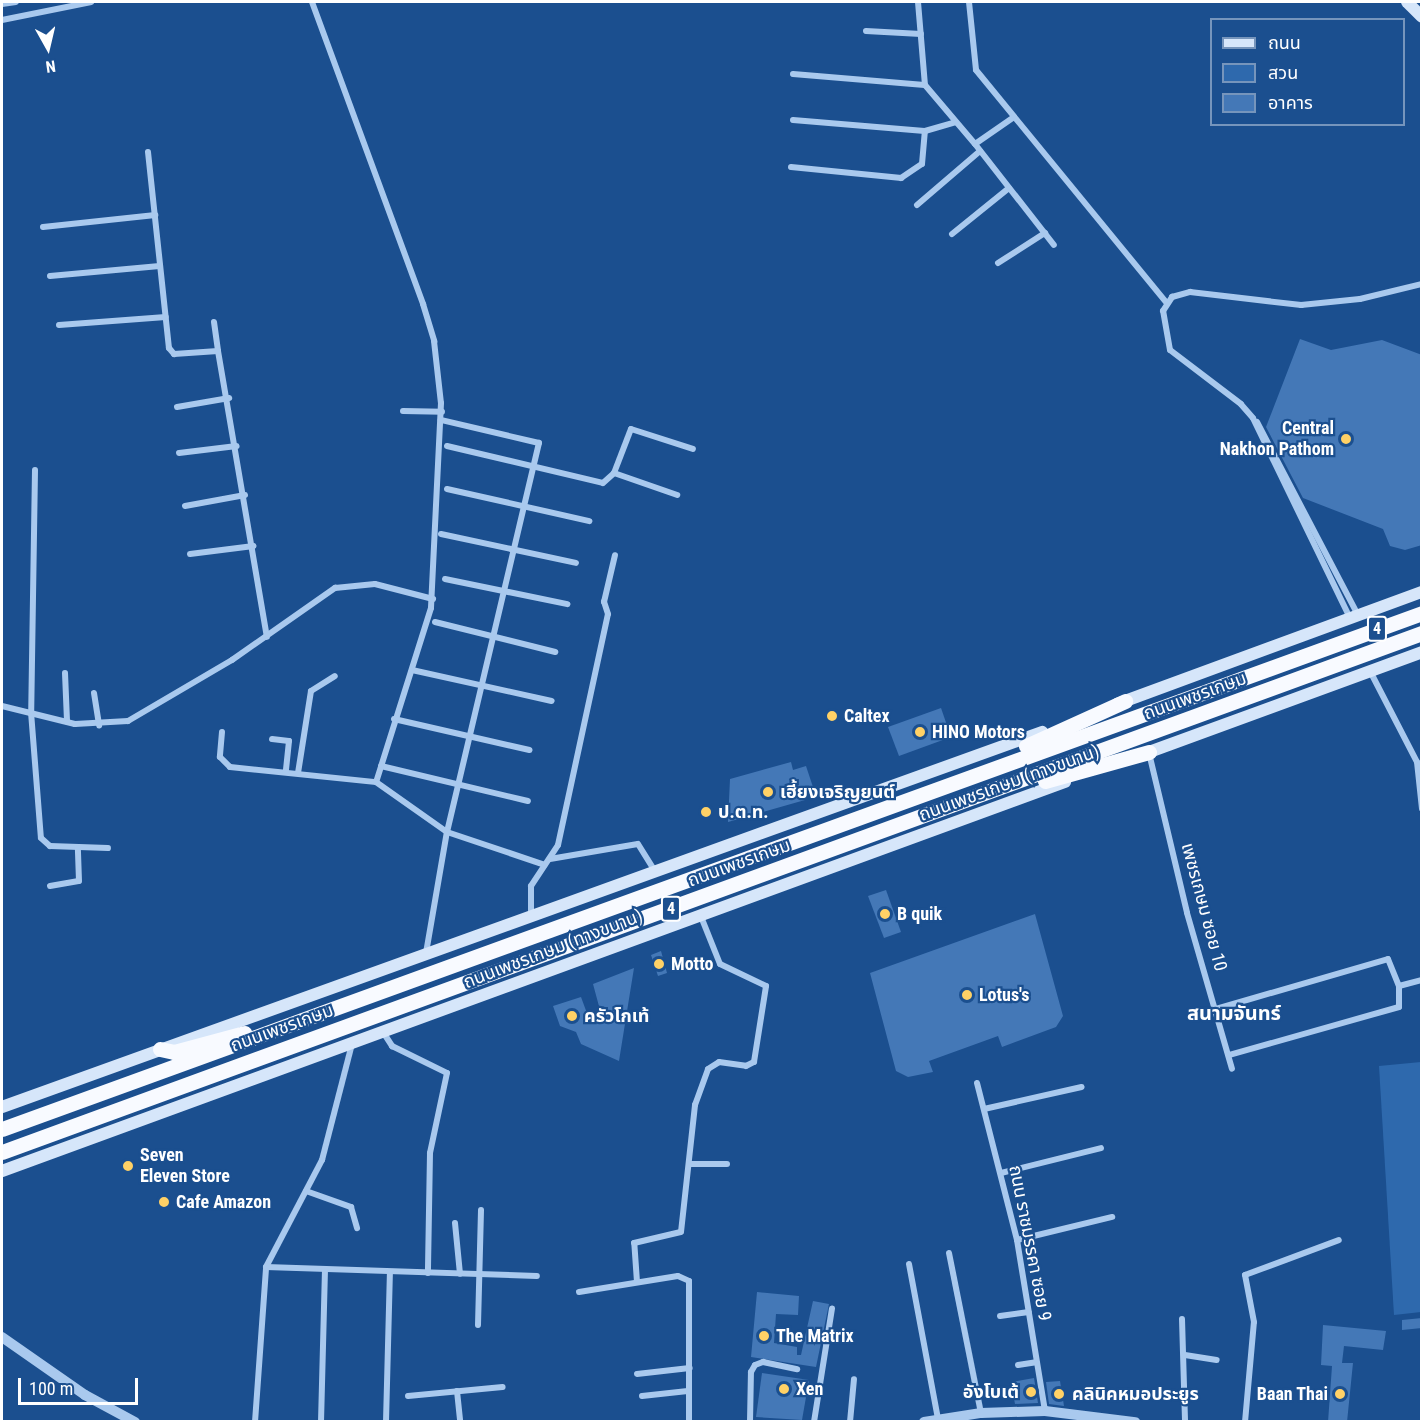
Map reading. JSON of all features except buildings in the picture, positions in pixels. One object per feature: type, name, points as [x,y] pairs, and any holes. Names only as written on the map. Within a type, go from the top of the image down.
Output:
[{"type":"highway","name":"ถนนเพชรเกษม","points":[[2,1129],[1422,613]]},
{"type":"highway","name":"ถนนเพชรเกษม","points":[[2,1152],[1422,633]]},
{"type":"highway","points":[[928,791],[1125,701]]},
{"type":"highway","points":[[937,812],[1149,752]]},
{"type":"highway","points":[[160,1049],[174,1052],[287,1021],[294,1024]]},
{"type":"main road","points":[[1407,2],[1422,17]]},
{"type":"main road","name":"ถนนเพชรเกษม (ทางขนาน)","points":[[2,1107],[1422,592]]},
{"type":"main road","name":"ถนนเพชรเกษม (ทางขนาน)","points":[[2,1171],[1422,652]]},
{"type":"street","points":[[2,4],[16,2]]},
{"type":"street","points":[[2,20],[91,2]]},
{"type":"street","points":[[312,2],[435,341],[442,412],[433,599],[376,782]]},
{"type":"street","points":[[918,2],[925,85],[975,144],[1054,245]]},
{"type":"street","points":[[969,2],[973,64],[1167,303]]},
{"type":"street","points":[[866,31],[921,34]]},
{"type":"street","points":[[793,74],[925,85]]},
{"type":"street","points":[[975,144],[1014,117]]},
{"type":"street","points":[[793,120],[925,131],[956,122]]},
{"type":"street","points":[[791,167],[901,178],[922,164],[925,131]]},
{"type":"street","points":[[917,205],[980,151]]},
{"type":"street","points":[[148,152],[166,317],[174,354],[218,351]]},
{"type":"street","points":[[952,234],[1009,188]]},
{"type":"street","points":[[44,227],[155,215]]},
{"type":"street","points":[[998,263],[1045,233]]},
{"type":"street","points":[[50,276],[160,266]]},
{"type":"street","points":[[1354,617],[1252,418],[1170,350],[1163,320],[1167,303],[1177,295],[1202,290],[1301,305],[1360,299],[1422,284]]},
{"type":"street","points":[[59,326],[166,317]]},
{"type":"street","points":[[214,321],[218,351],[229,398],[267,637]]},
{"type":"street","points":[[177,407],[229,398]]},
{"type":"street","points":[[403,411],[442,412]]},
{"type":"street","points":[[426,953],[447,832],[468,736],[482,686],[501,591],[538,441],[441,420]]},
{"type":"street","points":[[447,446],[603,483],[614,473],[631,429],[693,449]]},
{"type":"street","points":[[179,453],[237,446]]},
{"type":"street","points":[[35,470],[31,712],[41,838],[50,846],[108,848]]},
{"type":"street","points":[[614,473],[676,495]]},
{"type":"street","points":[[447,489],[522,508],[590,521]]},
{"type":"street","points":[[185,506],[245,495]]},
{"type":"street","points":[[441,534],[576,563]]},
{"type":"street","points":[[190,554],[253,546]]},
{"type":"street","points":[[531,915],[531,886],[558,845],[609,614],[604,602],[615,555]]},
{"type":"street","points":[[445,579],[567,604]]},
{"type":"street","points":[[2,706],[99,726],[139,717],[267,637],[335,588],[375,584],[433,599]]},
{"type":"street","points":[[435,622],[555,652]]},
{"type":"street","points":[[412,670],[552,701]]},
{"type":"street","points":[[1370,671],[1416,762],[1422,810]]},
{"type":"street","points":[[65,673],[67,721]]},
{"type":"street","points":[[298,773],[311,691],[335,676]]},
{"type":"street","points":[[94,693],[99,726]]},
{"type":"street","points":[[394,719],[529,750]]},
{"type":"street","points":[[222,732],[223,764],[376,782],[447,832],[548,862],[638,844],[654,870]]},
{"type":"street","points":[[272,739],[289,741],[286,772]]},
{"type":"street","name":"เพชรเกษม ซอย 10","points":[[1149,752],[1187,913],[1232,1069]]},
{"type":"street","points":[[381,766],[528,801]]},
{"type":"street","points":[[50,886],[79,881],[78,848]]},
{"type":"street","points":[[637,1282],[634,1243],[681,1232],[695,1105],[712,1063],[746,1066],[754,1062],[766,986],[720,964],[700,914]]},
{"type":"street","points":[[1216,1009],[1388,959],[1399,986],[1399,1007],[1229,1055]]},
{"type":"street","points":[[1399,986],[1422,980]]},
{"type":"street","points":[[382,1032],[392,1046],[447,1071],[430,1153],[428,1273]]},
{"type":"street","points":[[255,1422],[266,1267],[322,1160],[353,1042]]},
{"type":"street","name":"ถนน ราชมรรคา ซอย 9","points":[[976,1083],[1017,1239],[1045,1411]]},
{"type":"street","points":[[984,1109],[1082,1086]]},
{"type":"street","points":[[1001,1173],[1101,1148]]},
{"type":"street","points":[[689,1164],[727,1164]]},
{"type":"street","points":[[306,1191],[351,1206],[357,1228]]},
{"type":"street","points":[[478,1325],[482,1210]]},
{"type":"street","points":[[1017,1239],[1112,1217]]},
{"type":"street","points":[[455,1223],[460,1274]]},
{"type":"street","points":[[1245,1422],[1254,1322],[1245,1275],[1339,1240]]},
{"type":"street","points":[[949,1253],[981,1413]]},
{"type":"street","points":[[909,1264],[938,1419]]},
{"type":"street","points":[[266,1267],[537,1276]]},
{"type":"street","points":[[321,1422],[325,1269]]},
{"type":"street","points":[[387,1422],[390,1272]]},
{"type":"street","points":[[579,1292],[678,1276],[689,1281],[689,1422]]},
{"type":"street","points":[[814,1422],[832,1308]]},
{"type":"street","points":[[1000,1316],[1029,1312]]},
{"type":"street","points":[[1182,1319],[1185,1355],[1185,1422]]},
{"type":"street","points":[[2,1337],[85,1395],[135,1422]]},
{"type":"street","points":[[1185,1355],[1217,1360]]},
{"type":"street","points":[[750,1422],[751,1372],[755,1365],[763,1362],[797,1369]]},
{"type":"street","points":[[1018,1365],[1036,1362]]},
{"type":"street","points":[[637,1374],[690,1368]]},
{"type":"street","points":[[850,1422],[854,1379]]},
{"type":"street","points":[[408,1396],[503,1387]]},
{"type":"street","points":[[457,1391],[460,1422]]},
{"type":"street","points":[[642,1396],[688,1391]]},
{"type":"street","points":[[924,1422],[981,1413],[1029,1417],[1045,1411],[1076,1417],[1135,1422]]},
{"type":"green space","points":[[1421,1062],[1421,1312],[1394,1315],[1379,1066]]},
{"type":"place","name":"Central Nakhon Pathom","points":[[1346,439]]},
{"type":"place","name":"Caltex","points":[[832,716]]},
{"type":"place","name":"HINO Motors","points":[[920,732]]},
{"type":"place","name":"เฮี้ยงเจริญยนต์","points":[[768,792]]},
{"type":"place","name":"ป.ต.ท.","points":[[706,812]]},
{"type":"place","name":"B quik","points":[[885,914]]},
{"type":"place","name":"Motto","points":[[659,964]]},
{"type":"place","name":"Lotus's","points":[[967,995]]},
{"type":"place","name":"ครัวโกเท้","points":[[572,1016]]},
{"type":"place","name":"Seven Eleven Store","points":[[128,1166]]},
{"type":"place","name":"Cafe Amazon","points":[[164,1202]]},
{"type":"place","name":"The Matrix","points":[[764,1336]]},
{"type":"place","name":"Xen","points":[[784,1389]]},
{"type":"place","name":"อังโบเต้","points":[[1031,1392]]},
{"type":"place","name":"คลินิคหมอประยูร","points":[[1059,1394]]},
{"type":"place","name":"Baan Thai","points":[[1340,1394]]},
{"type":"district","name":"สนามจันทร์","points":[[1234,1013]]}]
